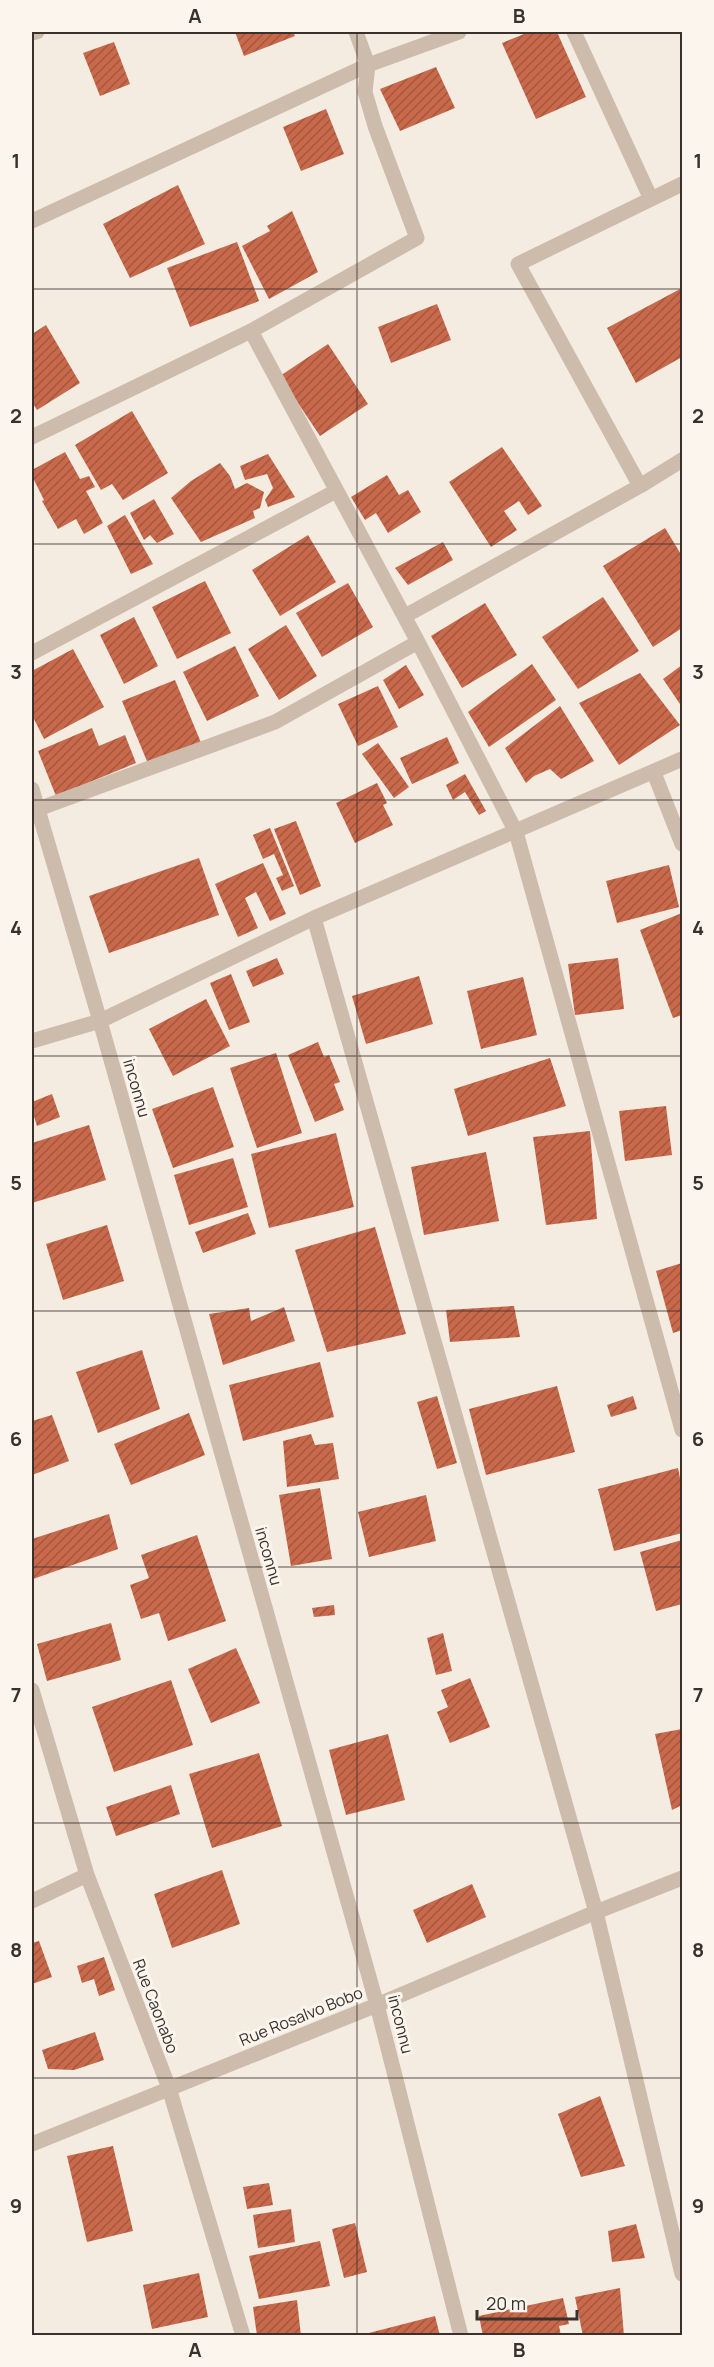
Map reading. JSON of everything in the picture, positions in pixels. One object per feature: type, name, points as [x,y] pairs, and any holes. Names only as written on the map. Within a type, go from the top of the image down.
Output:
[{"type":"street","points":[[32,33],[37,32]]},
{"type":"street","points":[[32,436],[251,331],[417,238],[375,126],[365,92],[368,65],[357,32]]},
{"type":"street","points":[[32,221],[368,65],[459,32]]},
{"type":"street","points":[[574,32],[651,199]]},
{"type":"street","points":[[640,486],[518,264],[682,184]]},
{"type":"street","points":[[251,331],[405,616],[516,832],[682,1430]]},
{"type":"street","points":[[405,616],[640,486],[682,460]]},
{"type":"street","points":[[32,652],[336,491]]},
{"type":"street","points":[[38,809],[275,722],[418,642]]},
{"type":"street","points":[[32,1041],[100,1021],[314,918],[682,759]]},
{"type":"street","points":[[654,773],[682,844]]},
{"type":"street","name":"inconnu","points":[[32,789],[100,1021],[377,2005],[461,2336]]},
{"type":"street","points":[[314,918],[596,1912],[682,2274]]},
{"type":"street","name":"Rue Caonabo","points":[[32,1690],[87,1875],[169,2088],[243,2336]]},
{"type":"street","points":[[32,1901],[87,1875]]},
{"type":"street","name":"Rue Rosalvo Bobo","points":[[32,2144],[377,2005],[682,1878]]},
{"type":"building","points":[[235,32],[293,32],[295,36],[244,56]]},
{"type":"building","points":[[529,32],[557,32],[586,97],[536,119],[502,43]]},
{"type":"building","points":[[114,42],[130,84],[100,96],[83,53]]},
{"type":"building","points":[[436,67],[455,108],[400,131],[380,89]]},
{"type":"building","points":[[326,109],[344,154],[301,171],[283,127]]},
{"type":"building","points":[[178,185],[205,244],[130,278],[103,224]]},
{"type":"building","points":[[292,211],[318,272],[269,299],[242,246],[270,231],[267,226]]},
{"type":"building","points":[[237,242],[259,301],[190,327],[167,268]]},
{"type":"building","points":[[682,288],[682,357],[636,383],[607,328]]},
{"type":"building","points":[[437,304],[451,340],[391,363],[378,327]]},
{"type":"building","points":[[46,325],[80,383],[37,410],[32,402],[32,334]]},
{"type":"building","points":[[328,344],[368,404],[320,436],[280,376]]},
{"type":"building","points":[[132,411],[168,473],[123,500],[112,484],[101,490],[75,445]]},
{"type":"building","points":[[502,447],[542,506],[528,515],[519,501],[504,511],[517,530],[491,547],[449,482]]},
{"type":"building","points":[[65,452],[80,479],[89,476],[95,487],[86,491],[103,523],[84,534],[76,519],[58,529],[42,501],[44,500],[32,476],[32,470]]},
{"type":"building","points":[[268,454],[295,497],[268,507],[265,500],[273,488],[267,474],[245,480],[240,466]]},
{"type":"building","points":[[220,463],[230,476],[235,489],[247,483],[264,492],[260,508],[253,511],[255,518],[201,542],[171,498],[191,481]]},
{"type":"building","points":[[387,475],[399,495],[408,490],[421,512],[388,533],[376,513],[365,520],[351,497]]},
{"type":"building","points":[[154,499],[174,534],[157,543],[150,535],[144,540],[130,513]]},
{"type":"building","points":[[125,515],[153,564],[131,574],[107,526]]},
{"type":"building","points":[[665,528],[682,556],[682,628],[653,647],[603,566]]},
{"type":"building","points":[[308,535],[336,582],[280,616],[252,570]]},
{"type":"building","points":[[443,542],[453,560],[408,585],[395,568]]},
{"type":"building","points":[[205,581],[231,633],[177,659],[152,607]]},
{"type":"building","points":[[348,583],[373,627],[322,657],[296,613]]},
{"type":"building","points":[[603,597],[639,651],[578,689],[542,637]]},
{"type":"building","points":[[485,603],[517,655],[462,688],[431,636]]},
{"type":"building","points":[[134,617],[158,666],[124,684],[100,635]]},
{"type":"building","points":[[286,625],[317,676],[279,700],[248,649]]},
{"type":"building","points":[[235,646],[259,696],[207,721],[183,672]]},
{"type":"building","points":[[73,649],[104,707],[44,739],[32,715],[32,671]]},
{"type":"building","points":[[532,664],[556,700],[489,747],[468,712]]},
{"type":"building","points":[[406,665],[424,695],[399,709],[383,680]]},
{"type":"building","points":[[682,665],[682,707],[663,679]]},
{"type":"building","points":[[640,673],[680,725],[619,765],[579,703]]},
{"type":"building","points":[[175,680],[202,745],[149,766],[122,701]]},
{"type":"building","points":[[378,686],[398,727],[358,746],[338,704]]},
{"type":"building","points":[[560,706],[594,761],[561,779],[550,769],[534,776],[526,783],[505,748]]},
{"type":"building","points":[[92,728],[99,746],[125,735],[136,763],[56,796],[38,751]]},
{"type":"building","points":[[447,737],[459,763],[412,784],[400,758]]},
{"type":"building","points":[[378,743],[409,787],[394,798],[362,754]]},
{"type":"building","points":[[465,774],[486,811],[479,815],[465,792],[453,800],[446,785]]},
{"type":"building","points":[[377,783],[387,803],[383,805],[393,825],[355,843],[336,803]]},
{"type":"building","points":[[296,821],[321,886],[300,895],[274,829]]},
{"type":"building","points":[[270,828],[294,886],[282,891],[276,878],[283,875],[274,854],[263,859],[253,835]]},
{"type":"building","points":[[199,858],[219,915],[109,953],[89,896]]},
{"type":"building","points":[[263,863],[286,914],[270,921],[256,892],[245,898],[258,928],[238,937],[215,884]]},
{"type":"building","points":[[669,865],[679,907],[617,923],[606,881]]},
{"type":"building","points":[[682,913],[682,1015],[673,1018],[640,930]]},
{"type":"building","points":[[277,958],[284,974],[253,987],[246,971]]},
{"type":"building","points":[[618,958],[624,1009],[575,1015],[568,964]]},
{"type":"building","points":[[231,974],[250,1022],[229,1030],[210,983]]},
{"type":"building","points":[[419,976],[433,1024],[366,1044],[352,996]]},
{"type":"building","points":[[523,977],[537,1035],[481,1049],[467,991]]},
{"type":"building","points":[[206,999],[230,1046],[173,1076],[149,1029]]},
{"type":"building","points":[[318,1042],[324,1057],[329,1055],[340,1082],[334,1084],[344,1110],[315,1122],[288,1055]]},
{"type":"building","points":[[276,1053],[302,1133],[257,1148],[230,1068]]},
{"type":"building","points":[[550,1058],[566,1106],[468,1136],[454,1089]]},
{"type":"building","points":[[213,1087],[234,1147],[173,1168],[152,1109]]},
{"type":"building","points":[[52,1094],[60,1117],[37,1126],[32,1102]]},
{"type":"building","points":[[666,1106],[672,1155],[625,1161],[619,1111]]},
{"type":"building","points":[[89,1125],[106,1180],[32,1203],[32,1143]]},
{"type":"building","points":[[590,1131],[597,1219],[546,1225],[533,1137]]},
{"type":"building","points":[[336,1133],[354,1207],[269,1228],[251,1154]]},
{"type":"building","points":[[486,1152],[499,1221],[424,1235],[411,1167]]},
{"type":"building","points":[[233,1158],[248,1207],[189,1225],[174,1175]]},
{"type":"building","points":[[248,1213],[256,1234],[203,1253],[195,1232]]},
{"type":"building","points":[[107,1225],[124,1281],[63,1300],[46,1244]]},
{"type":"building","points":[[375,1227],[406,1334],[327,1352],[295,1250]]},
{"type":"building","points":[[682,1263],[682,1330],[673,1333],[656,1271]]},
{"type":"building","points":[[514,1306],[520,1337],[450,1342],[446,1310]]},
{"type":"building","points":[[284,1307],[295,1341],[223,1365],[209,1314],[249,1308],[251,1321]]},
{"type":"building","points":[[142,1350],[160,1409],[98,1433],[76,1372]]},
{"type":"building","points":[[320,1362],[334,1417],[243,1441],[229,1385]]},
{"type":"building","points":[[557,1386],[575,1452],[486,1475],[469,1409]]},
{"type":"building","points":[[437,1396],[457,1463],[437,1469],[417,1402]]},
{"type":"building","points":[[633,1396],[637,1409],[611,1417],[607,1405]]},
{"type":"building","points":[[189,1413],[205,1455],[131,1485],[114,1444]]},
{"type":"building","points":[[52,1415],[69,1461],[32,1475],[32,1421]]},
{"type":"building","points":[[311,1434],[315,1445],[333,1443],[339,1479],[287,1487],[283,1441]]},
{"type":"building","points":[[678,1468],[682,1488],[682,1533],[614,1551],[598,1489]]},
{"type":"building","points":[[320,1488],[332,1559],[291,1566],[279,1495]]},
{"type":"building","points":[[426,1495],[436,1541],[369,1557],[358,1512]]},
{"type":"building","points":[[109,1514],[118,1549],[33,1579],[32,1539]]},
{"type":"building","points":[[197,1535],[226,1621],[168,1641],[159,1613],[141,1619],[130,1585],[149,1578],[141,1555]]},
{"type":"building","points":[[682,1540],[682,1604],[656,1611],[640,1552]]},
{"type":"building","points":[[334,1605],[335,1615],[314,1617],[312,1608]]},
{"type":"building","points":[[111,1623],[121,1660],[47,1681],[37,1644]]},
{"type":"building","points":[[443,1633],[452,1671],[436,1675],[427,1638]]},
{"type":"building","points":[[236,1648],[260,1703],[211,1723],[188,1669]]},
{"type":"building","points":[[470,1678],[490,1727],[450,1743],[437,1712],[448,1707],[441,1690]]},
{"type":"building","points":[[171,1680],[193,1745],[114,1772],[92,1707]]},
{"type":"building","points":[[682,1729],[682,1805],[672,1810],[655,1734]]},
{"type":"building","points":[[388,1734],[405,1800],[346,1815],[329,1750]]},
{"type":"building","points":[[259,1753],[282,1826],[212,1848],[189,1774]]},
{"type":"building","points":[[171,1785],[180,1814],[116,1836],[106,1807]]},
{"type":"building","points":[[222,1870],[240,1924],[172,1948],[154,1894]]},
{"type":"building","points":[[472,1884],[486,1917],[427,1943],[413,1910]]},
{"type":"building","points":[[39,1941],[52,1977],[32,1984],[32,1943]]},
{"type":"building","points":[[104,1957],[115,1990],[99,1996],[94,1979],[82,1983],[77,1966]]},
{"type":"building","points":[[95,2032],[104,2060],[74,2070],[48,2069],[42,2050]]},
{"type":"building","points":[[600,2096],[625,2166],[581,2177],[558,2114]]},
{"type":"building","points":[[113,2146],[133,2231],[87,2242],[67,2156]]},
{"type":"building","points":[[269,2183],[273,2205],[247,2209],[243,2187]]},
{"type":"building","points":[[291,2209],[295,2242],[258,2248],[253,2215]]},
{"type":"building","points":[[355,2223],[367,2272],[344,2278],[332,2229]]},
{"type":"building","points":[[636,2224],[645,2258],[612,2262],[608,2231]]},
{"type":"building","points":[[320,2241],[330,2286],[259,2299],[249,2256]]},
{"type":"building","points":[[199,2273],[208,2317],[152,2329],[143,2285]]},
{"type":"building","points":[[620,2288],[624,2336],[583,2336],[575,2297]]},
{"type":"building","points":[[563,2298],[569,2324],[559,2326],[561,2336],[483,2336],[479,2316]]},
{"type":"building","points":[[297,2300],[301,2336],[257,2336],[253,2307]]},
{"type":"building","points":[[435,2316],[440,2336],[361,2336],[361,2335]]}]
